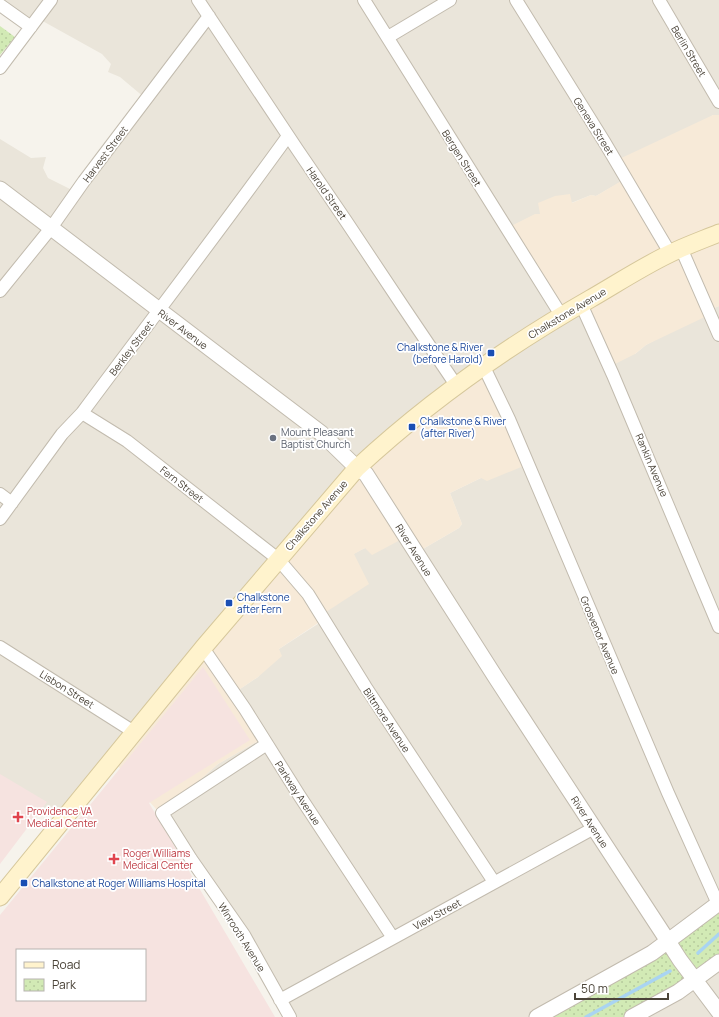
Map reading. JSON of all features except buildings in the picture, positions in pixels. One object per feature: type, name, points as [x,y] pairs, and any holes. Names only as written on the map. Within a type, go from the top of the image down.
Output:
[{"type":"main road","name":"Chalkstone Avenue","points":[[0,897],[203,648],[357,468],[380,446],[456,385],[561,315],[675,251],[719,233]]},
{"type":"street","points":[[0,68],[51,0]]},
{"type":"street","name":"Harold Street","points":[[198,0],[456,385]]},
{"type":"street","name":"Bergen Street","points":[[364,0],[561,315]]},
{"type":"street","points":[[388,37],[450,0]]},
{"type":"street","name":"Geneva Street","points":[[516,0],[605,143],[675,251],[719,335]]},
{"type":"street","name":"Berlin Street","points":[[659,0],[719,102]]},
{"type":"street","points":[[0,5],[31,27]]},
{"type":"street","name":"Harvest Street","points":[[0,291],[50,228],[209,16]]},
{"type":"street","name":"Berkley Street","points":[[0,519],[62,434],[82,413],[288,136]]},
{"type":"street","name":"River Avenue","points":[[0,189],[321,433],[357,468],[366,474],[491,671],[668,942],[719,1012]]},
{"type":"street","name":"Rankin Avenue","points":[[581,304],[613,374],[719,627]]},
{"type":"street","name":"Grosvenor Avenue","points":[[483,366],[508,419],[668,793],[718,904]]},
{"type":"street","name":"Fern Street","points":[[82,413],[127,441],[278,559]]},
{"type":"street","points":[[0,494],[12,503]]},
{"type":"street","name":"Biltmore Avenue","points":[[278,559],[308,594],[365,686],[494,882]]},
{"type":"street","name":"Lisbon Street","points":[[0,647],[134,732]]},
{"type":"street","name":"Parkway Avenue","points":[[203,648],[245,709],[393,938]]},
{"type":"street","name":"Winrooth Avenue","points":[[267,744],[162,813],[191,859],[244,935],[290,1017]]},
{"type":"street","name":"View Street","points":[[280,1000],[594,828]]},
{"type":"street","points":[[537,1017],[652,953],[718,904]]},
{"type":"street","points":[[632,1017],[678,992],[719,962]]},
{"type":"shaded area","points":[[0,0],[719,0],[719,115],[713,115],[624,180],[596,196],[591,195],[571,203],[576,304],[635,354],[646,345],[707,311],[719,306],[719,895],[668,935],[530,1017],[290,1017],[165,817],[183,795],[218,764],[260,740],[234,693],[258,677],[279,649],[321,622],[353,554],[365,548],[404,538],[416,553],[459,528],[462,524],[450,493],[481,478],[480,364],[56,818],[0,785],[0,139],[31,158],[46,157],[43,168],[48,178],[76,192],[145,98],[120,77],[108,72],[111,64],[102,54],[39,19],[33,26]]},
{"type":"shaded area","points":[[713,115],[719,115],[719,306],[707,311],[709,315],[646,345],[635,354],[611,366],[580,305],[559,312],[507,228],[535,214],[540,214],[538,203],[555,196],[570,194],[572,203],[591,195],[596,196],[623,180],[615,161]]},
{"type":"shaded area","points":[[480,364],[526,465],[487,481],[481,478],[450,493],[462,524],[459,528],[416,553],[404,538],[372,555],[365,548],[354,554],[369,584],[323,614],[321,621],[279,649],[282,656],[258,677],[234,693],[260,740],[218,764],[183,795],[164,818],[109,756],[355,462]]},
{"type":"shaded area","name":"Roger Williams Medical Center","points":[[203,667],[250,740],[149,803],[275,1017],[0,1017],[0,915]]},
{"type":"shaded area","name":"Providence VA Medical Center","points":[[0,774],[47,802],[0,864]]},
{"type":"shaded area","points":[[719,957],[719,1017],[620,1017]]},
{"type":"green space","points":[[0,26],[15,37],[0,55]]},
{"type":"green space","points":[[719,906],[719,962],[626,1017],[531,1017]]},
{"type":"waterway","points":[[698,953],[719,934]]},
{"type":"waterway","points":[[586,1017],[670,971]]},
{"type":"place","name":"Chalkstone & River (before Harold)","points":[[491,353]]},
{"type":"place","name":"Chalkstone & River (after River)","points":[[412,427]]},
{"type":"place","name":"Mount Pleasant Baptist Church","points":[[273,438]]},
{"type":"place","name":"Chalkstone after Fern","points":[[229,603]]},
{"type":"place","name":"Providence VA Medical Center","points":[[18,817]]},
{"type":"place","name":"Roger Williams Medical Center","points":[[114,859]]},
{"type":"place","name":"Chalkstone at Roger Williams Hospital","points":[[24,883]]}]
